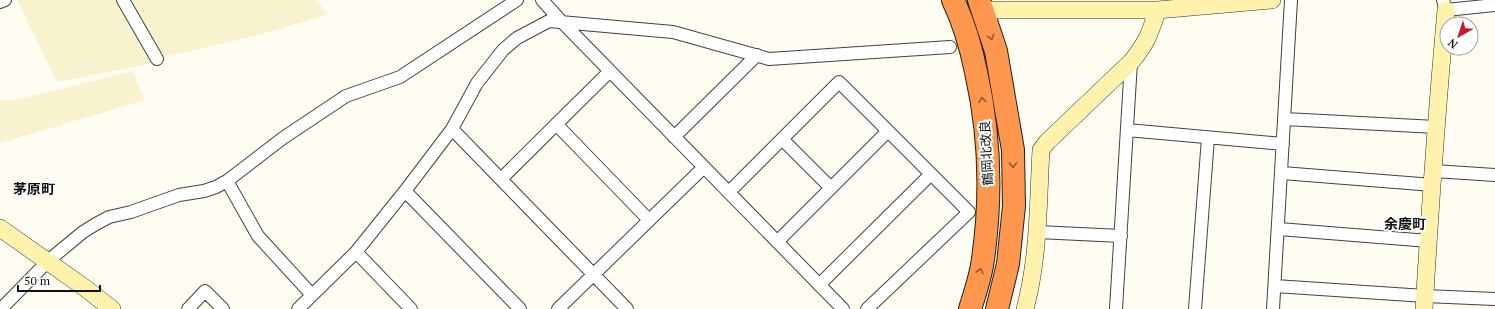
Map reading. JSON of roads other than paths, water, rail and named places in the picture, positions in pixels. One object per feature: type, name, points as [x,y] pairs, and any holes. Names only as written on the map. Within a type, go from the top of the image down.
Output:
[{"type":"highway","name":"鶴岡北改良","points":[[953,0],[960,14],[973,55],[983,101],[988,155],[989,203],[983,260],[970,309]]},
{"type":"highway","name":"鶴岡北改良","points":[[981,5],[996,51],[1013,150],[1014,206],[1008,264],[997,309]]},
{"type":"street","points":[[0,2],[5,0]]},
{"type":"street","points":[[122,0],[157,58]]},
{"type":"street","points":[[1,309],[48,261],[83,232],[109,217],[132,212],[179,195],[204,191],[216,187],[227,181],[283,138],[346,96],[400,77],[517,0]]},
{"type":"street","points":[[542,0],[843,309]]},
{"type":"street","points":[[981,5],[1157,10],[1272,0]]},
{"type":"street","points":[[1273,309],[1291,0]]},
{"type":"street","points":[[1425,303],[1445,5],[1495,5]]},
{"type":"street","points":[[1025,309],[1030,291],[1038,232],[1041,150],[1046,142],[1131,62],[1141,50],[1152,31],[1157,10]]},
{"type":"street","points":[[301,308],[312,295],[356,252],[405,191],[452,129],[477,83],[503,50],[517,38],[548,21],[673,32],[769,59],[950,47]]},
{"type":"street","points":[[674,137],[757,55]]},
{"type":"street","points":[[1116,309],[1131,62]]},
{"type":"street","points":[[501,179],[610,71]]},
{"type":"street","points":[[729,192],[838,82],[969,212],[867,309]]},
{"type":"street","points":[[1285,119],[1436,126]]},
{"type":"street","points":[[556,124],[649,220]]},
{"type":"street","points":[[452,129],[627,309]]},
{"type":"street","points":[[1126,130],[1283,144]]},
{"type":"street","points":[[777,242],[888,131]]},
{"type":"street","points":[[1195,309],[1208,138]]},
{"type":"street","points":[[782,139],[831,188]]},
{"type":"street","points":[[558,309],[704,167]]},
{"type":"street","points":[[1282,173],[1433,178],[1495,175]]},
{"type":"street","points":[[819,285],[931,174]]},
{"type":"street","points":[[227,181],[258,236],[312,295]]},
{"type":"street","points":[[405,191],[520,309]]},
{"type":"street","points":[[0,228],[48,261],[112,309]]},
{"type":"street","points":[[1278,229],[1429,241]]},
{"type":"street","points":[[1038,232],[1120,236]]},
{"type":"street","points":[[356,252],[412,309]]},
{"type":"street","points":[[1275,286],[1425,303],[1495,300]]},
{"type":"street","points":[[188,309],[205,291],[223,309]]},
{"type":"district","name":"茅原町","points":[[34,189]]},
{"type":"district","name":"余慶町","points":[[1405,224]]}]
